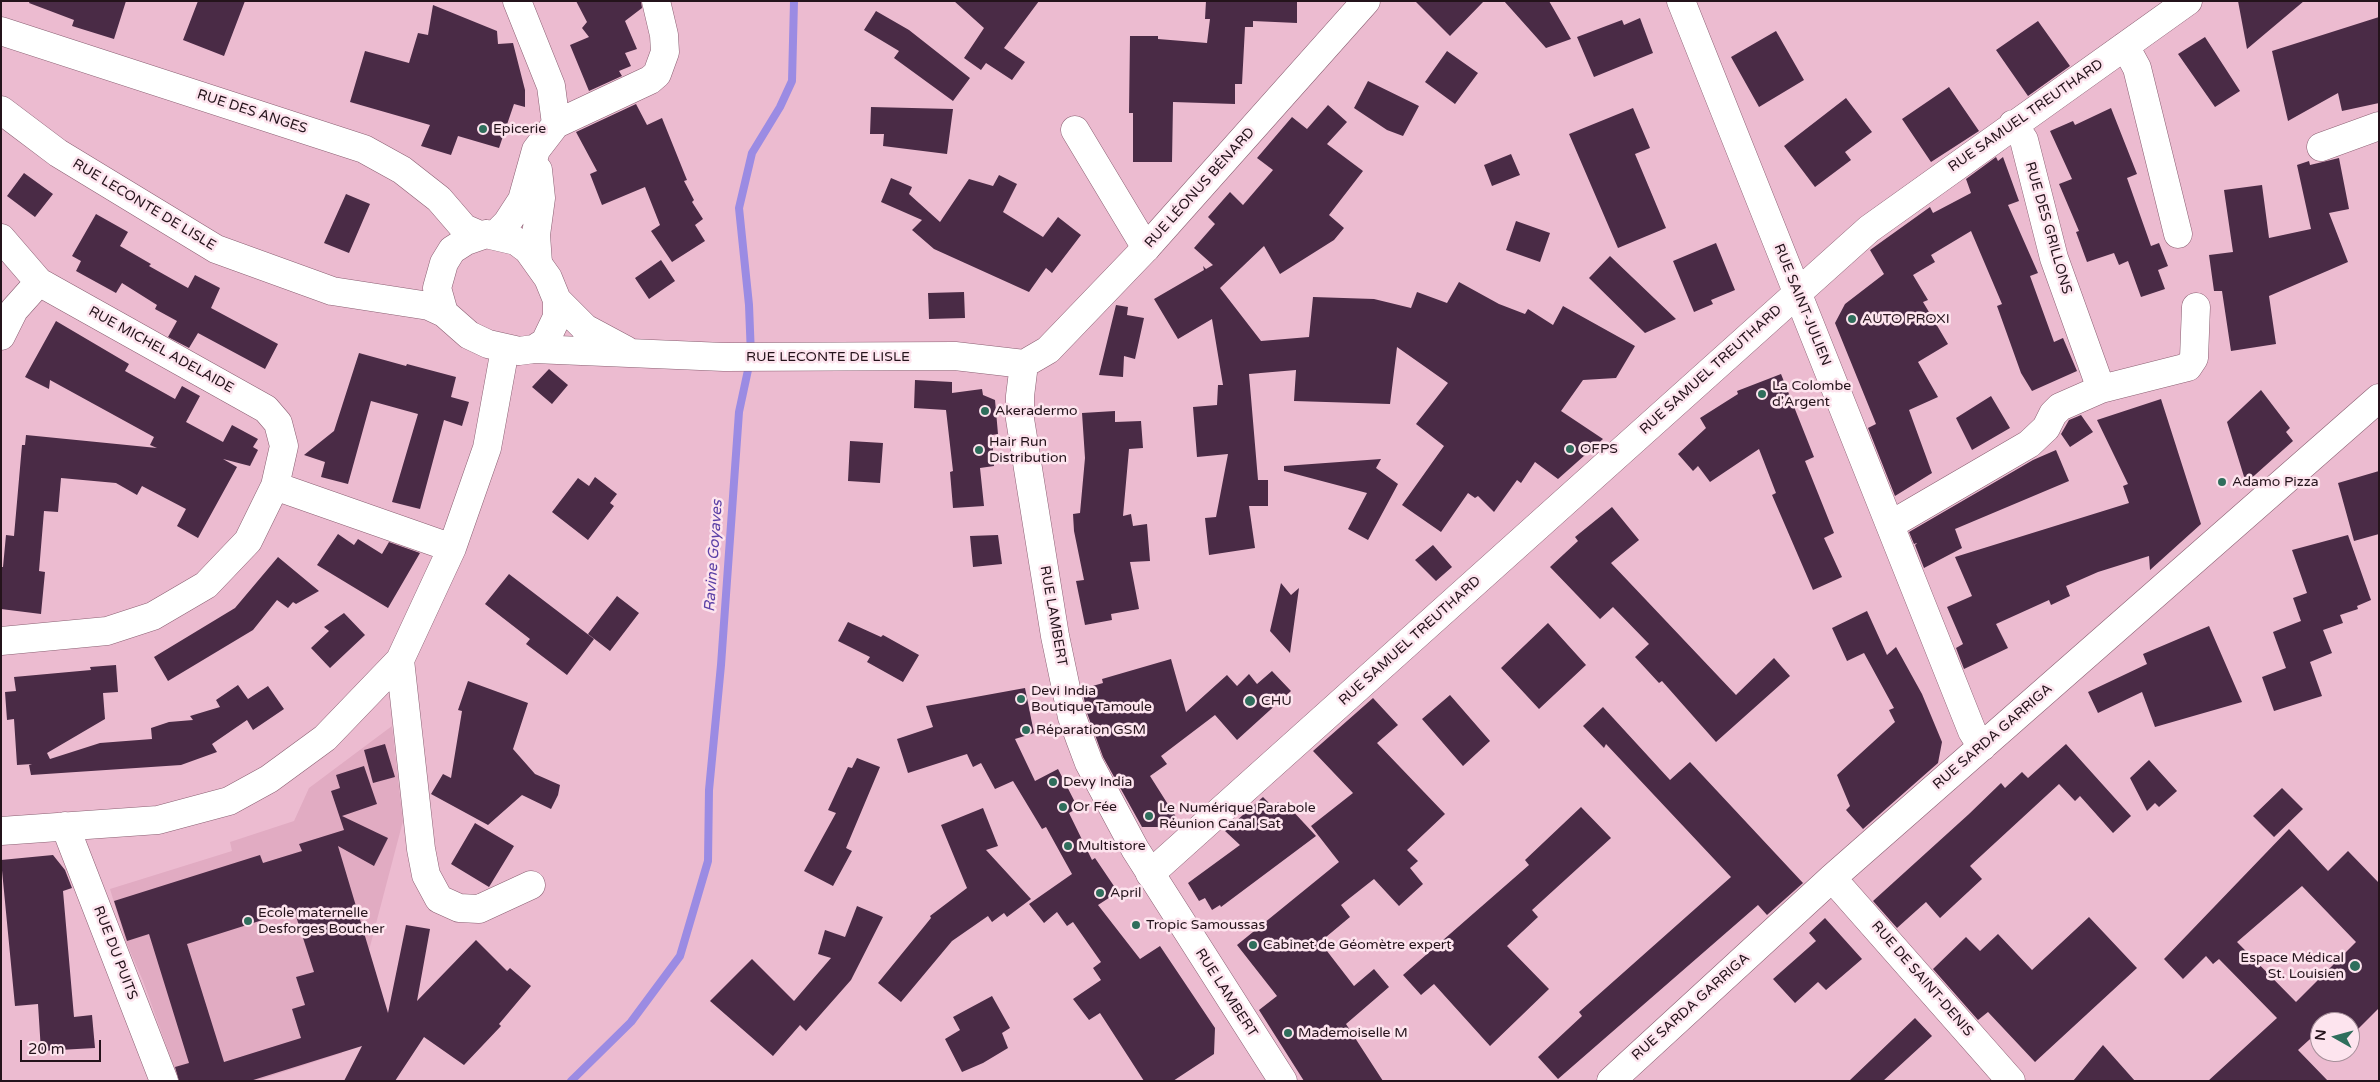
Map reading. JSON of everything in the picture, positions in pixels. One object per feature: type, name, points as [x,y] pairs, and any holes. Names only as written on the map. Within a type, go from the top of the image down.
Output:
[{"type":"street","points":[[518,1],[551,86],[556,124]]},
{"type":"street","points":[[488,235],[516,241],[528,250],[548,278],[558,300],[557,316],[552,329],[545,342],[534,349],[519,351],[505,348],[469,335],[444,313],[437,288],[444,263],[452,250],[488,235],[507,224],[522,200],[536,150],[556,124],[650,80],[657,74],[665,52],[664,35],[656,1]]},
{"type":"street","name":"RUE LÉONUS BÉNARD","points":[[1024,364],[1048,350],[1146,248],[1366,1]]},
{"type":"street","name":"RUE SAINT-JULIEN","points":[[1681,1],[1972,731],[1982,747]]},
{"type":"street","name":"RUE SAMUEL TREUTHARD","points":[[1150,874],[1869,229],[2125,46],[2180,4]]},
{"type":"street","name":"RUE DES ANGES","points":[[1,31],[364,149],[402,170],[439,199],[464,228],[488,235]]},
{"type":"street","points":[[2125,46],[2137,68],[2178,234]]},
{"type":"street","name":"RUE LECONTE DE LISLE","points":[[1,110],[58,153],[216,248],[332,291],[429,306],[444,313]]},
{"type":"street","name":"RUE DES GRILLONS","points":[[2014,124],[2024,140],[2054,258],[2101,389]]},
{"type":"street","points":[[2321,147],[2379,126]]},
{"type":"street","points":[[1075,130],[1146,248]]},
{"type":"street","points":[[536,150],[541,198],[536,235],[538,263]]},
{"type":"street","name":"RUE MICHEL ADELAIDE","points":[[1,238],[39,282],[266,409],[278,423],[284,446],[275,486]]},
{"type":"street","points":[[1,336],[14,310],[39,282]]},
{"type":"street","name":"RUE LECONTE DE LISLE","points":[[558,300],[585,328],[632,353]]},
{"type":"street","points":[[1890,525],[2029,444],[2046,428],[2053,414],[2060,407],[2101,389],[2188,367],[2194,358],[2196,307]]},
{"type":"street","points":[[1,831],[158,820],[229,801],[269,779],[324,738],[400,660],[452,548],[487,448],[505,348]]},
{"type":"street","name":"RUE LECONTE DE LISLE","points":[[534,349],[724,357],[956,356],[1024,364]]},
{"type":"street","name":"RUE LAMBERT","points":[[1024,364],[1020,396],[1020,419],[1055,636],[1072,717],[1089,764],[1150,874],[1283,1081]]},
{"type":"street","name":"RUE SARDA GARRIGA","points":[[1611,1081],[1832,878],[2379,398]]},
{"type":"street","points":[[1,641],[107,632],[153,616],[206,585],[248,541],[275,486],[452,548]]},
{"type":"street","points":[[400,660],[421,849],[426,875],[439,898],[458,908],[479,909],[531,885]]},
{"type":"street","name":"RUE DU PUITS","points":[[65,826],[164,1081]]},
{"type":"street","name":"RUE DE SAINT-DENIS","points":[[1832,878],[2011,1081]]},
{"type":"shaded area","name":"Ecole maternelle Desforges Boucher","points":[[392,726],[403,821],[342,1053],[255,1081],[179,1081],[143,981],[126,942],[110,889],[232,851],[230,842],[294,821],[309,788]]},
{"type":"building","points":[[30,1],[126,1],[114,39],[72,26],[74,20],[29,3]]},
{"type":"building","points":[[198,1],[245,1],[224,56],[183,40]]},
{"type":"building","points":[[576,1],[641,1],[642,8],[625,21],[637,49],[625,53],[631,66],[619,71],[622,76],[589,91],[570,45],[589,37],[582,28],[587,22]]},
{"type":"building","points":[[954,1],[1039,1],[1004,48],[1025,62],[1012,80],[986,63],[981,70],[964,58],[984,28]]},
{"type":"building","points":[[1206,1],[1297,1],[1297,23],[1253,21],[1253,27],[1245,27],[1242,84],[1235,84],[1235,104],[1173,102],[1172,162],[1133,162],[1133,113],[1129,113],[1130,36],[1158,36],[1158,39],[1207,43],[1210,19],[1205,19]]},
{"type":"building","points":[[1415,1],[1484,1],[1450,36]]},
{"type":"building","points":[[1504,1],[1549,1],[1571,39],[1546,48]]},
{"type":"building","points":[[2238,1],[2304,1],[2247,49]]},
{"type":"building","points":[[433,5],[497,31],[498,44],[513,43],[525,90],[525,107],[514,104],[499,148],[458,136],[451,155],[421,146],[430,125],[350,102],[365,51],[409,63],[418,33],[428,35]]},
{"type":"building","points":[[876,11],[909,30],[970,78],[953,101],[894,58],[899,51],[864,30]]},
{"type":"building","points":[[2379,17],[2379,103],[2342,111],[2338,93],[2288,121],[2272,51]]},
{"type":"building","points":[[1640,18],[1653,53],[1594,77],[1577,37],[1622,20],[1624,25]]},
{"type":"building","points":[[2038,21],[2070,66],[2028,96],[1996,50]]},
{"type":"building","points":[[1776,31],[1804,80],[1759,107],[1731,57]]},
{"type":"building","points":[[2205,37],[2240,91],[2215,107],[2178,54]]},
{"type":"building","points":[[1447,51],[1478,73],[1455,104],[1425,82]]},
{"type":"building","points":[[1368,81],[1419,106],[1403,136],[1387,130],[1354,108]]},
{"type":"building","points":[[1949,87],[1979,131],[1931,162],[1902,119]]},
{"type":"building","points":[[1846,98],[1872,132],[1845,152],[1851,160],[1815,187],[1784,146]]},
{"type":"building","points":[[636,104],[647,125],[662,118],[687,180],[684,181],[694,200],[692,202],[703,219],[695,225],[705,241],[672,262],[651,231],[660,225],[645,187],[602,205],[590,174],[597,171],[576,132]]},
{"type":"building","points":[[1328,105],[1347,122],[1327,144],[1363,171],[1329,215],[1344,228],[1334,240],[1280,274],[1264,246],[1220,288],[1261,341],[1309,337],[1313,297],[1374,299],[1411,308],[1417,292],[1447,303],[1459,282],[1499,304],[1525,314],[1528,309],[1553,325],[1563,306],[1635,346],[1616,378],[1583,380],[1561,411],[1603,439],[1558,479],[1535,462],[1521,483],[1517,480],[1494,512],[1478,496],[1475,498],[1468,493],[1441,532],[1402,505],[1444,446],[1416,424],[1448,383],[1397,347],[1390,404],[1294,401],[1296,370],[1249,374],[1258,480],[1268,480],[1268,506],[1249,506],[1255,548],[1209,555],[1205,518],[1216,517],[1228,454],[1197,457],[1193,407],[1217,405],[1218,385],[1223,385],[1212,319],[1178,339],[1154,299],[1204,270],[1203,266],[1206,269],[1213,265],[1194,248],[1215,224],[1208,217],[1230,192],[1243,205],[1273,170],[1257,158],[1292,117],[1307,129]]},
{"type":"building","points":[[871,107],[953,109],[947,154],[883,146],[884,134],[870,134]]},
{"type":"building","points":[[1633,108],[1650,148],[1635,154],[1666,228],[1618,248],[1569,134]]},
{"type":"building","points":[[2111,108],[2137,174],[2127,178],[2151,246],[2159,243],[2168,266],[2158,270],[2165,289],[2141,297],[2128,261],[2119,265],[2114,253],[2087,262],[2076,232],[2079,231],[2059,184],[2072,179],[2050,131],[2073,121],[2075,125]]},
{"type":"building","points":[[1511,154],[1520,175],[1492,186],[1484,165]]},
{"type":"building","points":[[1996,157],[1998,161],[2003,157],[2019,201],[2008,205],[2038,273],[2030,276],[2054,342],[2063,338],[2077,371],[2032,391],[2021,373],[1997,306],[2002,304],[1971,231],[1931,255],[1935,262],[1913,275],[1928,300],[1923,302],[1948,344],[1918,362],[1938,397],[1909,410],[1932,473],[1895,496],[1868,428],[1876,424],[1835,323],[1845,304],[1884,274],[1870,250],[1930,207],[1933,213],[1971,193],[1966,179]]},
{"type":"building","points":[[2339,158],[2349,209],[2329,213],[2348,262],[2269,296],[2276,344],[2231,351],[2222,291],[2214,291],[2209,255],[2233,252],[2224,190],[2262,185],[2269,238],[2311,229],[2297,165],[2309,161],[2310,165]]},
{"type":"building","points":[[24,173],[53,194],[35,217],[7,196]]},
{"type":"building","points":[[999,175],[1017,184],[1003,212],[1043,237],[1058,217],[1081,235],[1052,273],[1046,268],[1029,292],[934,249],[912,230],[922,220],[881,202],[891,178],[912,187],[909,194],[940,222],[969,179],[993,186]]},
{"type":"building","points":[[346,194],[370,204],[349,253],[324,243]]},
{"type":"building","points":[[96,214],[128,232],[120,246],[151,264],[149,266],[188,288],[195,275],[220,288],[211,308],[278,344],[265,369],[198,333],[189,348],[168,337],[177,321],[155,309],[157,305],[122,283],[116,293],[76,271],[81,261],[72,256]]},
{"type":"building","points":[[1516,221],[1550,233],[1540,262],[1506,250]]},
{"type":"building","points":[[1716,243],[1735,290],[1711,300],[1713,304],[1694,312],[1673,261]]},
{"type":"building","points":[[1610,256],[1676,319],[1645,333],[1589,278]]},
{"type":"building","points":[[661,260],[675,281],[649,299],[635,278]]},
{"type":"building","points":[[964,292],[965,318],[929,319],[928,293]]},
{"type":"building","points":[[1116,305],[1128,307],[1127,315],[1144,318],[1135,359],[1124,356],[1123,377],[1099,375]]},
{"type":"building","points":[[56,321],[129,364],[125,371],[175,399],[182,386],[200,396],[186,422],[223,442],[232,425],[258,439],[253,447],[258,450],[250,466],[223,459],[237,467],[198,538],[177,526],[186,509],[142,486],[137,495],[116,483],[61,478],[58,512],[44,511],[39,571],[45,572],[41,614],[1,609],[1,567],[3,567],[6,535],[14,536],[22,445],[25,445],[26,435],[157,448],[150,445],[154,437],[50,380],[49,389],[25,377]]},
{"type":"building","points":[[359,353],[456,377],[451,397],[469,402],[462,426],[444,420],[420,509],[392,502],[418,414],[371,401],[348,484],[321,477],[325,462],[304,455],[334,431]]},
{"type":"building","points":[[549,369],[568,385],[552,404],[532,387]]},
{"type":"building","points":[[1781,374],[1814,457],[1805,461],[1834,533],[1824,538],[1842,577],[1813,590],[1772,495],[1776,493],[1759,449],[1710,482],[1698,466],[1693,471],[1678,454],[1706,428],[1700,418],[1738,394],[1737,391]]},
{"type":"building","points":[[915,380],[952,382],[952,393],[982,389],[983,395],[995,400],[998,434],[992,435],[994,466],[980,468],[984,506],[953,508],[950,472],[953,471],[946,410],[914,408]]},
{"type":"building","points":[[2261,390],[2290,428],[2286,432],[2293,441],[2246,483],[2227,422]]},
{"type":"building","points":[[1991,396],[2010,428],[1972,450],[1956,418]]},
{"type":"building","points":[[2161,399],[2201,524],[2150,570],[2149,556],[2098,572],[2066,586],[2070,596],[2051,605],[2049,600],[1996,624],[2008,648],[1964,669],[1956,648],[1963,644],[1947,607],[1972,596],[1955,557],[2129,503],[2123,486],[2128,484],[2097,420]]},
{"type":"building","points":[[1115,411],[1115,422],[1141,421],[1143,448],[1129,449],[1123,516],[1131,514],[1133,526],[1147,524],[1150,561],[1130,562],[1139,609],[1111,614],[1112,620],[1085,625],[1076,581],[1084,580],[1074,531],[1073,514],[1080,513],[1085,458],[1082,413]]},
{"type":"building","points":[[2081,415],[2093,432],[2070,447],[2061,434],[2069,420]]},
{"type":"building","points":[[850,441],[883,443],[880,483],[848,481]]},
{"type":"building","points":[[2056,450],[2069,481],[1955,529],[1962,548],[1924,568],[1915,545],[1917,543],[1914,544],[1909,532],[2033,460]]},
{"type":"building","points":[[1381,459],[1376,468],[1398,484],[1368,540],[1348,529],[1367,493],[1284,471],[1284,466]]},
{"type":"building","points":[[2379,471],[2379,534],[2354,541],[2338,483]]},
{"type":"building","points":[[595,477],[617,494],[610,503],[614,506],[588,540],[552,512],[578,478],[589,486]]},
{"type":"building","points":[[1612,507],[1639,540],[1611,563],[1736,695],[1774,658],[1790,676],[1716,742],[1662,681],[1659,683],[1635,657],[1649,644],[1613,607],[1600,619],[1550,567],[1578,541],[1575,537]]},
{"type":"building","points":[[338,534],[354,545],[358,539],[382,554],[389,542],[420,553],[388,608],[317,565]]},
{"type":"building","points":[[998,535],[1002,564],[973,567],[970,536]]},
{"type":"building","points":[[2348,535],[2371,600],[2357,606],[2358,609],[2340,615],[2343,623],[2323,630],[2332,653],[2310,662],[2322,696],[2274,711],[2262,677],[2286,668],[2273,632],[2301,621],[2293,598],[2307,593],[2292,550]]},
{"type":"building","points":[[1433,545],[1452,567],[1436,581],[1415,560]]},
{"type":"building","points":[[278,557],[319,591],[296,604],[293,602],[288,608],[277,600],[253,630],[168,681],[154,657],[235,608]]},
{"type":"building","points":[[509,574],[594,639],[567,675],[526,644],[530,639],[485,604]]},
{"type":"building","points":[[1281,583],[1291,595],[1299,588],[1290,653],[1270,631]]},
{"type":"building","points":[[617,596],[639,613],[610,651],[588,634]]},
{"type":"building","points":[[1867,611],[1887,655],[1896,647],[1922,694],[1942,742],[1938,763],[1863,829],[1846,810],[1850,806],[1837,775],[1895,722],[1889,710],[1894,708],[1864,653],[1847,661],[1832,628]]},
{"type":"building","points":[[344,613],[365,635],[330,668],[311,648],[329,631],[324,627]]},
{"type":"building","points":[[848,622],[881,637],[883,635],[919,655],[903,682],[867,662],[870,657],[838,641]]},
{"type":"building","points":[[1548,623],[1586,665],[1539,709],[1501,668]]},
{"type":"building","points":[[2209,626],[2242,702],[2155,727],[2142,692],[2098,713],[2088,692],[2147,664],[2143,654]]},
{"type":"building","points":[[1171,659],[1186,712],[1227,675],[1237,686],[1249,674],[1257,684],[1272,671],[1291,691],[1237,740],[1215,715],[1161,756],[1167,764],[1150,776],[1176,817],[1164,827],[1142,827],[1103,757],[1087,713],[1082,689],[1103,683],[1102,679]]},
{"type":"building","points":[[116,665],[118,692],[103,693],[105,719],[47,753],[50,759],[100,743],[152,739],[151,728],[169,722],[193,720],[190,716],[220,707],[216,700],[238,685],[248,699],[268,686],[284,709],[253,730],[247,720],[212,744],[217,752],[181,765],[31,775],[29,765],[32,764],[17,765],[14,719],[7,720],[5,692],[16,691],[14,677],[91,670],[90,667]]},
{"type":"building","points":[[468,681],[528,703],[513,749],[535,774],[560,785],[558,795],[551,809],[522,795],[488,825],[431,794],[443,774],[451,778],[462,711],[458,710]]},
{"type":"building","points":[[1025,688],[1034,733],[1015,739],[1035,781],[1058,769],[1078,808],[1069,813],[1092,860],[1095,858],[1118,892],[1098,905],[1140,959],[1160,946],[1215,1028],[1214,1054],[1173,1081],[1144,1081],[1100,1013],[1089,1020],[1073,999],[1101,980],[1093,968],[1101,962],[1073,922],[1067,926],[1057,912],[1044,923],[1029,904],[1072,874],[1046,827],[1042,829],[1013,781],[995,789],[981,763],[973,767],[967,754],[908,773],[897,739],[933,727],[926,706]]},
{"type":"building","points":[[1450,695],[1490,741],[1463,766],[1422,719]]},
{"type":"building","points":[[1373,698],[1398,725],[1377,743],[1445,814],[1407,850],[1418,861],[1410,868],[1423,884],[1399,906],[1374,879],[1341,905],[1350,917],[1320,942],[1354,986],[1374,969],[1389,987],[1346,1024],[1383,1081],[1304,1081],[1259,1010],[1277,996],[1237,945],[1339,862],[1311,826],[1353,793],[1313,751]]},
{"type":"building","points":[[1603,707],[1670,780],[1690,762],[1803,883],[1767,915],[1758,905],[1558,1079],[1538,1057],[1582,1016],[1579,1012],[1731,877],[1606,744],[1604,748],[1583,726]]},
{"type":"building","points":[[385,744],[395,777],[373,783],[364,750]]},
{"type":"building","points":[[2066,744],[2131,816],[2113,833],[2080,796],[2075,801],[2059,784],[1970,866],[1982,879],[1940,918],[1926,902],[1897,928],[1873,901],[2001,783],[2005,788],[2022,772],[2028,778]]},
{"type":"building","points":[[857,758],[880,767],[846,848],[852,851],[833,886],[804,871],[836,813],[828,810],[848,767],[852,768]]},
{"type":"building","points":[[2149,760],[2177,791],[2159,807],[2155,803],[2147,811],[2130,778]]},
{"type":"building","points":[[364,766],[377,804],[342,816],[388,838],[374,866],[338,846],[388,1013],[406,925],[430,929],[417,1001],[476,940],[507,971],[510,968],[531,986],[499,1024],[501,1026],[464,1065],[424,1037],[395,1081],[344,1081],[362,1046],[250,1081],[179,1081],[175,1067],[189,1063],[149,934],[127,941],[114,901],[260,855],[263,863],[302,851],[299,844],[344,830],[331,791],[340,788],[336,775]],"holes":[[[294,910],[314,972],[296,977],[305,1005],[292,1009],[301,1038],[224,1062],[187,944]]]},
{"type":"building","points":[[2282,788],[2303,809],[2274,837],[2253,816]]},
{"type":"building","points":[[1263,797],[1273,807],[1278,802],[1287,810],[1290,808],[1316,836],[1221,907],[1220,905],[1212,910],[1205,898],[1199,901],[1188,883],[1240,845],[1225,831]]},
{"type":"building","points":[[1581,807],[1611,838],[1532,910],[1538,917],[1507,946],[1549,989],[1490,1046],[1434,984],[1421,995],[1403,975],[1529,865],[1525,860]]},
{"type":"building","points":[[983,808],[998,846],[986,850],[1031,899],[1007,917],[1004,913],[992,922],[988,916],[952,941],[901,1002],[878,983],[931,918],[930,916],[967,888],[941,825]]},
{"type":"building","points":[[475,823],[514,846],[489,887],[451,864]]},
{"type":"building","points":[[2289,829],[2328,871],[2348,851],[2379,883],[2379,1008],[2360,1027],[2360,1012],[2310,1012],[2310,1039],[2298,1050],[2328,1081],[2208,1081],[2277,1018],[2219,959],[2213,964],[2206,956],[2183,979],[2164,959]],"holes":[[[2302,886],[2356,942],[2296,1002],[2237,942]]]},
{"type":"building","points":[[53,855],[65,870],[72,888],[63,891],[74,1017],[92,1015],[95,1048],[41,1051],[38,1004],[15,1006],[1,860]]},
{"type":"building","points":[[857,906],[883,917],[851,980],[806,1031],[800,1025],[773,1056],[710,1001],[752,959],[794,1001],[831,958],[818,954],[825,930],[845,937]]},
{"type":"building","points":[[2089,917],[2137,968],[2035,1062],[1988,1012],[1978,1020],[1933,969],[1966,937],[1980,951],[1998,934],[2032,970]]},
{"type":"building","points":[[1825,918],[1862,959],[1826,990],[1818,982],[1795,1003],[1773,979],[1816,941],[1809,933]]},
{"type":"building","points":[[992,996],[1010,1028],[1002,1033],[1008,1048],[983,1063],[962,1072],[945,1039],[960,1030],[953,1017]]},
{"type":"building","points":[[1915,1018],[1932,1036],[1883,1081],[1849,1081]]},
{"type":"building","points":[[2103,1045],[2135,1081],[2073,1081]]},
{"type":"waterway","name":"Ravine Goyaves","points":[[571,1081],[631,1022],[680,956],[708,861],[709,790],[721,665],[739,412],[751,356],[749,305],[739,208],[752,153],[780,107],[792,81],[794,1]]},
{"type":"place","name":"Epicerie","points":[[483,129]]},
{"type":"place","name":"AUTO PROXI","points":[[1852,319]]},
{"type":"place","name":"La Colombe d'Argent","points":[[1762,394]]},
{"type":"place","name":"Akeradermo","points":[[985,411]]},
{"type":"place","name":"OFPS","points":[[1570,449]]},
{"type":"place","name":"Hair Run Distribution","points":[[979,450]]},
{"type":"place","name":"Adamo Pizza","points":[[2222,482]]},
{"type":"place","name":"Devi India Boutique Tamoule","points":[[1021,699]]},
{"type":"place","name":"CHU","points":[[1250,701]]},
{"type":"place","name":"Réparation GSM","points":[[1026,730]]},
{"type":"place","name":"Devy India","points":[[1053,782]]},
{"type":"place","name":"Or Fée","points":[[1063,807]]},
{"type":"place","name":"Le Numérique Parabole Réunion Canal Sat","points":[[1149,816]]},
{"type":"place","name":"Multistore","points":[[1068,846]]},
{"type":"place","name":"April","points":[[1100,893]]},
{"type":"place","name":"Ecole maternelle Desforges Boucher","points":[[248,921]]},
{"type":"place","name":"Tropic Samoussas","points":[[1136,925]]},
{"type":"place","name":"Cabinet de Géomètre expert","points":[[1253,945]]},
{"type":"place","name":"Espace Médical St. Louisien","points":[[2355,966]]},
{"type":"place","name":"Mademoiselle M","points":[[1288,1033]]}]
